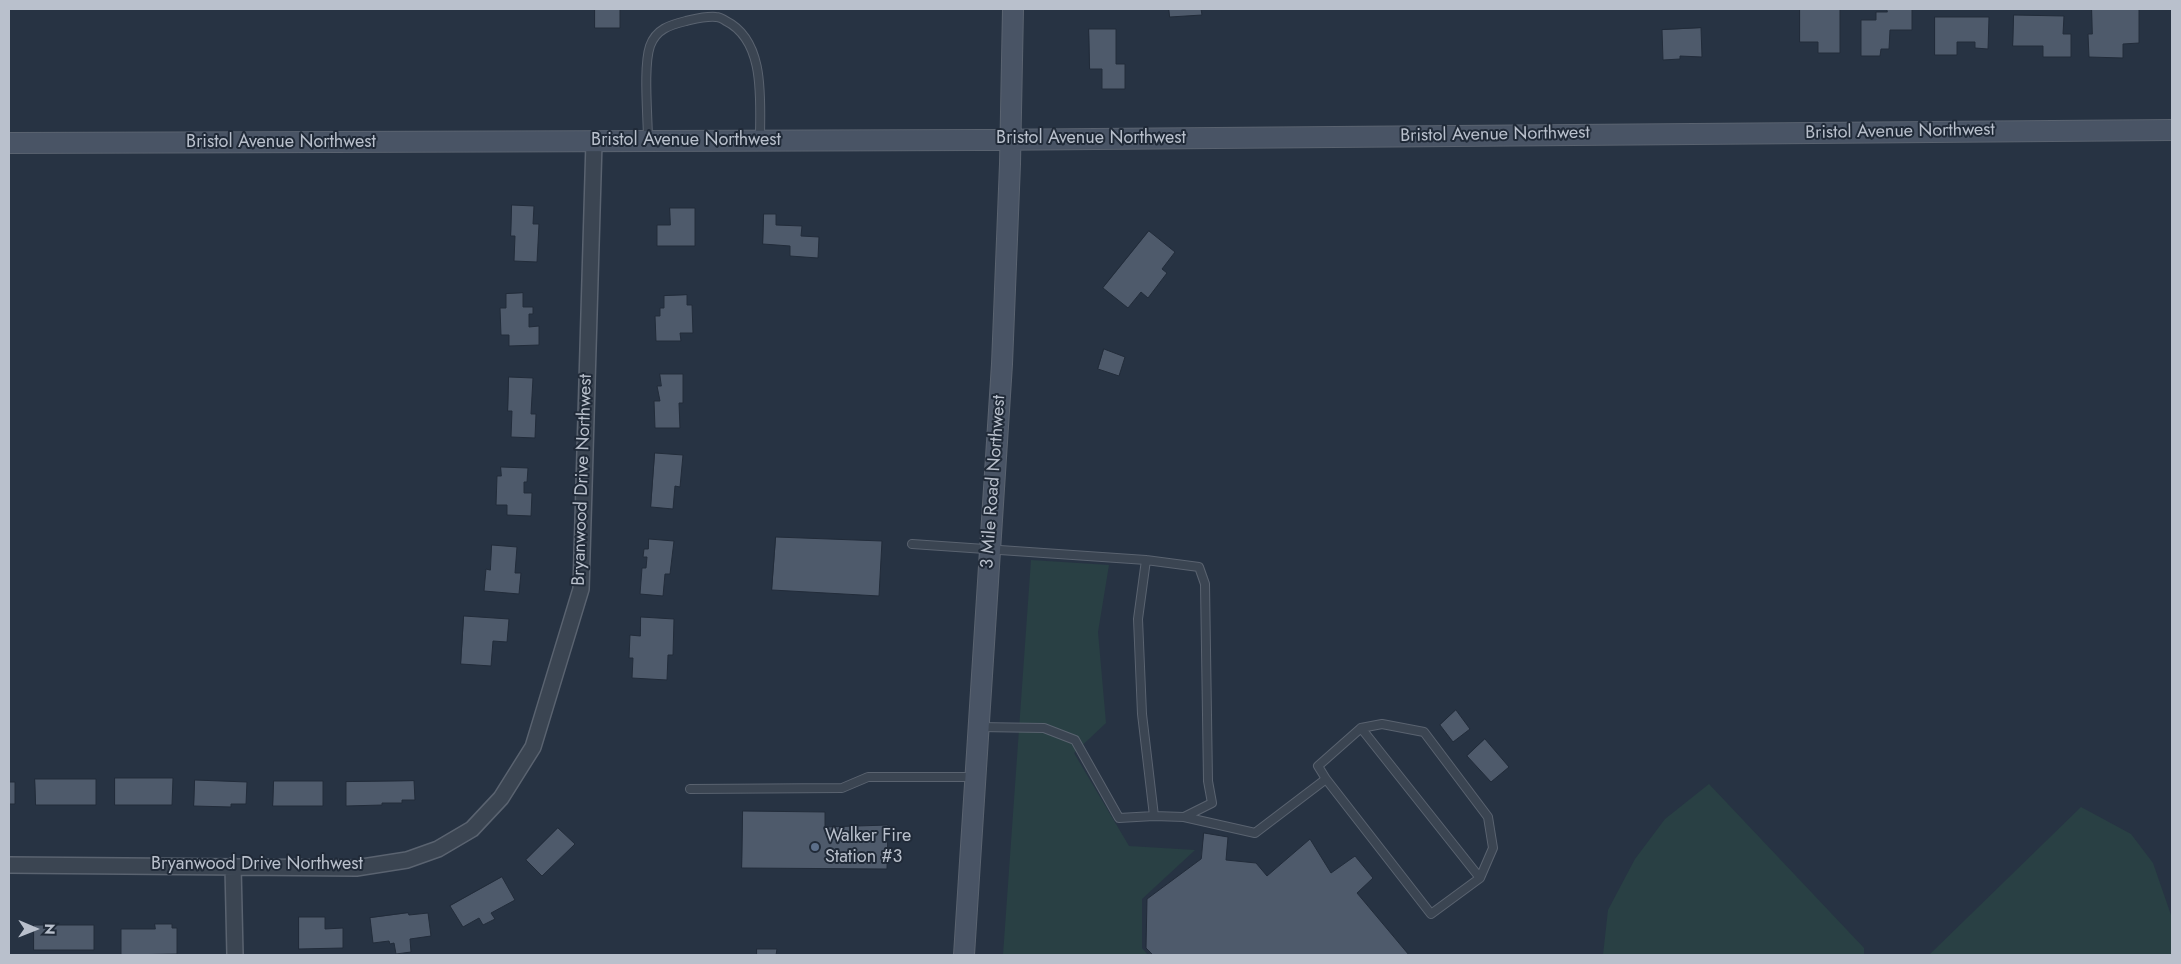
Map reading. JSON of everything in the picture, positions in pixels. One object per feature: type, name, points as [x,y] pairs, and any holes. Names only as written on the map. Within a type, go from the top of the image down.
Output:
[{"type":"street","name":"3 Mile Road Northwest","points":[[964,955],[1002,364],[1013,9]]},
{"type":"street","name":"Bristol Avenue Northwest","points":[[9,143],[648,142],[2172,130]]},
{"type":"street","name":"Bryanwood Drive Northwest","points":[[9,865],[356,868],[407,860],[438,850],[472,829],[501,798],[533,747],[581,589],[594,142]]},
{"type":"street","points":[[233,866],[235,955]]},
{"type":"lane","points":[[648,142],[647,60],[654,39],[667,26],[694,19],[717,16],[738,27],[754,54],[760,91],[760,141]]},
{"type":"lane","points":[[912,544],[1146,560],[1199,567],[1205,584],[1208,781],[1212,803],[1184,817]]},
{"type":"lane","points":[[1146,560],[1138,619],[1142,714],[1154,816]]},
{"type":"lane","points":[[1382,724],[1424,732],[1488,817],[1494,848],[1480,878],[1431,914],[1326,779],[1318,766],[1361,728],[1382,724]]},
{"type":"lane","points":[[979,727],[1044,728],[1075,740],[1119,818],[1184,817],[1255,833],[1326,779]]},
{"type":"lane","points":[[1361,728],[1480,878]]},
{"type":"lane","points":[[690,789],[842,788],[868,777],[975,777]]},
{"type":"green space","points":[[1031,560],[1109,565],[1098,632],[1106,723],[1074,753],[1129,846],[1195,850],[1142,899],[1142,948],[1148,955],[1003,955]]},
{"type":"green space","points":[[1709,784],[1864,948],[1864,955],[1603,955],[1608,910],[1635,859],[1665,819]]},
{"type":"green space","points":[[2081,807],[2131,834],[2153,863],[2171,915],[2172,955],[1929,955]]},
{"type":"building","points":[[595,9],[620,9],[620,28],[595,28]]},
{"type":"building","points":[[1169,9],[1201,9],[1202,15],[1170,17]]},
{"type":"building","points":[[1800,9],[1840,9],[1840,53],[1818,53],[1818,42],[1800,42]]},
{"type":"building","points":[[1887,9],[1912,9],[1912,30],[1890,30],[1889,49],[1881,49],[1880,56],[1861,56],[1861,20],[1876,20],[1876,12],[1887,12]]},
{"type":"building","points":[[2092,9],[2139,9],[2139,43],[2123,44],[2123,58],[2089,57],[2088,34],[2092,34]]},
{"type":"building","points":[[2014,15],[2064,16],[2063,34],[2071,34],[2071,57],[2043,57],[2043,46],[2013,46]]},
{"type":"building","points":[[1935,17],[1989,17],[1988,49],[1975,48],[1975,42],[1957,42],[1957,55],[1935,55]]},
{"type":"building","points":[[1701,28],[1702,57],[1680,56],[1680,59],[1663,60],[1662,30]]},
{"type":"building","points":[[1089,29],[1116,29],[1116,64],[1125,64],[1125,89],[1102,89],[1102,69],[1090,69]]},
{"type":"building","points":[[512,205],[534,206],[533,224],[539,224],[537,262],[514,261],[515,236],[511,236]]},
{"type":"building","points":[[670,208],[695,208],[695,246],[657,246],[657,225],[670,225]]},
{"type":"building","points":[[764,214],[776,214],[776,225],[802,226],[801,236],[819,237],[818,258],[790,256],[790,246],[763,244]]},
{"type":"building","points":[[1149,231],[1175,252],[1162,269],[1167,273],[1148,298],[1141,292],[1128,308],[1103,288]]},
{"type":"building","points":[[523,293],[523,307],[533,307],[533,314],[529,314],[529,327],[539,326],[539,345],[509,346],[509,335],[501,335],[500,308],[506,308],[506,294]]},
{"type":"building","points":[[687,295],[687,305],[692,305],[693,333],[680,333],[681,341],[656,341],[655,316],[660,316],[660,308],[664,308],[664,296]]},
{"type":"building","points":[[1104,349],[1125,357],[1119,376],[1098,369]]},
{"type":"building","points":[[660,374],[683,374],[683,403],[679,403],[680,428],[655,428],[654,401],[660,401],[657,386],[661,386]]},
{"type":"building","points":[[509,377],[533,378],[531,414],[536,414],[535,438],[511,437],[512,411],[508,411]]},
{"type":"building","points":[[655,453],[683,455],[680,487],[675,486],[673,509],[651,507]]},
{"type":"building","points":[[501,467],[528,468],[527,482],[524,482],[524,493],[532,493],[531,516],[507,515],[507,505],[496,505],[497,476],[501,476]]},
{"type":"building","points":[[776,537],[882,541],[879,596],[772,590]]},
{"type":"building","points":[[649,539],[674,541],[670,574],[665,574],[663,596],[640,594],[642,568],[646,568],[647,557],[643,557],[644,549],[648,549]]},
{"type":"building","points":[[492,545],[517,547],[515,573],[521,573],[519,594],[484,591],[486,569],[490,570]]},
{"type":"building","points":[[464,616],[509,619],[507,642],[493,641],[491,666],[461,664]]},
{"type":"building","points":[[641,617],[674,619],[673,655],[668,655],[667,680],[632,678],[633,658],[629,658],[630,635],[640,636]]},
{"type":"building","points":[[1456,710],[1470,729],[1453,742],[1440,725]]},
{"type":"building","points":[[1485,739],[1509,767],[1491,782],[1467,756]]},
{"type":"building","points":[[115,778],[173,778],[172,805],[115,805]]},
{"type":"building","points":[[35,779],[96,779],[96,805],[36,805]]},
{"type":"building","points":[[195,780],[247,782],[246,804],[231,804],[231,807],[194,806]]},
{"type":"building","points":[[274,781],[323,781],[323,806],[273,806]]},
{"type":"building","points":[[414,781],[415,800],[402,800],[402,803],[382,803],[382,805],[346,806],[346,782]]},
{"type":"building","points":[[9,782],[15,782],[15,804],[9,804]]},
{"type":"building","name":"Walker Fire Station #3","points":[[743,811],[825,812],[825,827],[888,825],[887,869],[742,868]]},
{"type":"building","points":[[558,828],[575,844],[542,876],[526,860]]},
{"type":"building","points":[[1204,833],[1228,837],[1226,860],[1256,863],[1267,876],[1310,839],[1331,873],[1355,856],[1373,878],[1357,893],[1409,955],[1153,955],[1146,948],[1147,899],[1201,859]]},
{"type":"building","points":[[502,877],[515,900],[491,913],[495,919],[483,925],[479,918],[463,927],[450,906]]},
{"type":"building","points":[[408,913],[409,915],[428,913],[431,936],[410,939],[411,952],[396,954],[394,943],[390,944],[389,941],[373,943],[370,918]]},
{"type":"building","points":[[299,917],[325,917],[325,929],[343,928],[343,948],[299,949]]},
{"type":"building","points":[[155,924],[172,924],[172,928],[177,928],[177,954],[121,955],[121,929],[155,929]]},
{"type":"building","points":[[34,925],[94,925],[94,950],[34,950]]},
{"type":"building","points":[[757,949],[777,949],[776,955],[757,955]]},
{"type":"place","name":"Walker Fire Station #3","points":[[815,847]]}]
